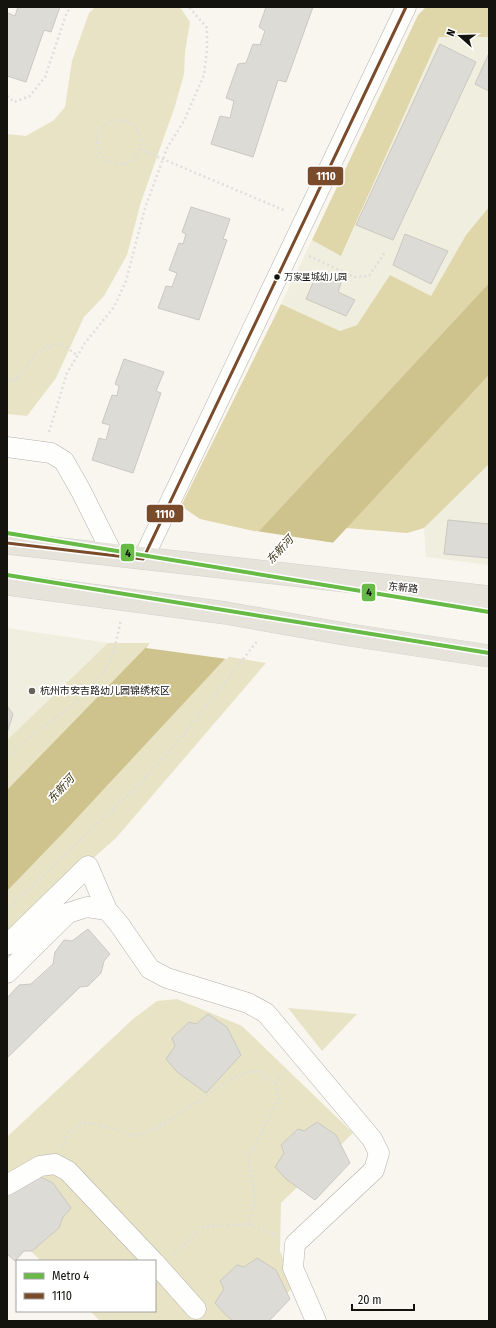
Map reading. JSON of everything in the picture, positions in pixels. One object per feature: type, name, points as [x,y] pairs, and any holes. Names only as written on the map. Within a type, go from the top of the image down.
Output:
[{"type":"main road","name":"东新路","points":[[7,543],[143,559],[217,565],[321,579],[489,597]]},
{"type":"main road","points":[[7,584],[270,620],[350,635],[489,656]]},
{"type":"street","points":[[143,559],[406,7]]},
{"type":"street","points":[[7,447],[51,453],[64,461],[81,491],[113,555]]},
{"type":"street","points":[[7,945],[88,866],[107,910],[119,924],[150,969],[166,978],[248,1003],[266,1013],[372,1139],[379,1153],[374,1170],[295,1244],[293,1268],[316,1321]]},
{"type":"street","points":[[7,973],[68,913],[87,907],[107,910]]},
{"type":"street","points":[[7,1185],[40,1166],[55,1164],[68,1171],[152,1260]]},
{"type":"street","points":[[156,1264],[196,1309]]},
{"type":"path","points":[[7,96],[14,102],[30,96],[45,77],[67,12],[72,7]]},
{"type":"path","points":[[36,451],[51,430],[59,397],[67,373],[86,343],[114,307],[126,282],[145,208],[163,158],[167,148],[184,121],[204,75],[207,50],[207,28],[189,7]]},
{"type":"path","points":[[124,120],[136,128],[140,135],[139,149],[135,156],[123,163],[109,161],[100,152],[98,145],[100,132],[103,126],[110,122],[124,120]]},
{"type":"path","points":[[139,149],[304,219]]},
{"type":"path","points":[[291,248],[354,277],[370,276],[386,251]]},
{"type":"path","points":[[7,381],[25,372],[37,354],[46,348],[61,343],[78,356]]},
{"type":"path","points":[[7,757],[33,735],[58,718],[105,669],[111,658],[126,600]]},
{"type":"path","points":[[7,910],[134,789],[173,748],[270,620]]},
{"type":"path","points":[[55,1164],[68,1133],[80,1123],[98,1124],[133,1136],[155,1129],[235,1077],[257,1070],[275,1083],[279,1098],[248,1158],[255,1197],[249,1224]]},
{"type":"path","points":[[156,1264],[202,1227],[249,1224],[295,1244]]},
{"type":"shaded area","points":[[95,7],[180,7],[190,22],[185,52],[184,74],[175,106],[141,202],[127,255],[104,296],[84,317],[56,378],[27,416],[7,414],[7,134],[26,136],[54,120],[65,107],[72,61],[89,13]]},
{"type":"shaded area","points":[[426,7],[485,7],[489,9],[489,37],[439,37],[341,256],[312,240],[418,15]]},
{"type":"shaded area","name":"万家星城幼儿园","points":[[439,37],[489,37],[489,207],[466,235],[431,296],[390,275],[357,325],[340,331],[281,304],[312,240],[342,255]]},
{"type":"shaded area","points":[[489,207],[489,283],[258,532],[200,519],[181,506],[281,304],[340,331],[357,325],[390,275],[431,296],[466,235]]},
{"type":"shaded area","points":[[489,375],[489,464],[424,528],[407,533],[346,528]]},
{"type":"shaded area","points":[[489,462],[489,565],[426,557],[424,528]]},
{"type":"shaded area","name":"杭州市安吉路幼儿园锦绣校区","points":[[7,628],[108,643],[7,740]]},
{"type":"shaded area","points":[[108,643],[150,643],[7,790],[7,740]]},
{"type":"shaded area","points":[[224,656],[266,663],[116,838],[7,935],[7,879]]},
{"type":"shaded area","points":[[177,999],[242,1026],[353,1133],[281,1203],[280,1251],[293,1287],[263,1321],[100,1321],[91,1312],[156,1312],[156,1260],[40,1260],[10,1231],[7,1232],[7,1137],[133,1019],[157,1001]]},
{"type":"shaded area","points":[[288,1008],[357,1014],[322,1051]]},
{"type":"water","name":"东新河","points":[[489,283],[489,375],[63,833],[7,891],[7,790],[258,532]]},
{"type":"pier","points":[[256,531],[335,543],[227,659],[146,648],[157,633]]},
{"type":"building","points":[[18,7],[60,7],[51,32],[44,30],[26,82],[7,76],[7,17],[8,13],[15,16]]},
{"type":"building","points":[[266,7],[313,7],[286,82],[278,80],[253,157],[211,144],[220,116],[230,118],[234,101],[226,98],[238,64],[246,63],[253,44],[260,45],[265,31],[259,27]]},
{"type":"building","points":[[440,44],[476,62],[393,240],[356,225]]},
{"type":"building","points":[[489,53],[489,91],[475,84]]},
{"type":"building","points":[[191,207],[230,219],[223,239],[227,240],[199,320],[158,308],[166,286],[172,287],[177,273],[169,270],[179,243],[183,244],[186,234],[182,232]]},
{"type":"building","points":[[405,234],[448,251],[431,284],[393,265]]},
{"type":"building","points":[[318,271],[341,283],[338,292],[355,300],[346,316],[306,299]]},
{"type":"building","points":[[124,359],[164,372],[156,391],[161,393],[133,473],[92,460],[99,438],[106,440],[110,425],[102,423],[112,395],[117,396],[119,386],[115,384]]},
{"type":"building","points":[[448,520],[489,524],[489,558],[444,554]]},
{"type":"building","points":[[7,706],[13,714],[7,733]]},
{"type":"building","points":[[88,929],[110,954],[104,961],[101,973],[88,986],[80,987],[7,1058],[7,998],[19,985],[31,984],[53,964],[55,952],[64,940],[72,941]]},
{"type":"building","points":[[208,1014],[227,1027],[241,1055],[206,1093],[177,1072],[166,1059],[175,1046],[172,1038],[189,1022],[196,1024]]},
{"type":"building","points":[[317,1122],[336,1135],[350,1163],[315,1200],[286,1179],[275,1167],[284,1153],[281,1145],[298,1129],[304,1131]]},
{"type":"building","points":[[34,1174],[53,1183],[71,1208],[63,1217],[59,1228],[32,1251],[24,1251],[15,1261],[7,1254],[7,1193]]},
{"type":"building","points":[[257,1258],[276,1270],[290,1299],[269,1321],[233,1321],[215,1303],[224,1289],[220,1281],[237,1265],[244,1267]]},
{"type":"metro line","name":"4","points":[[7,533],[489,612]]},
{"type":"metro line","name":"4","points":[[7,575],[489,653]]},
{"type":"transit line","name":"1110","points":[[7,543],[143,559],[406,7]]},
{"type":"place","name":"万家星城幼儿园","points":[[277,277]]},
{"type":"place","name":"杭州市安吉路幼儿园锦绣校区","points":[[32,691]]}]
